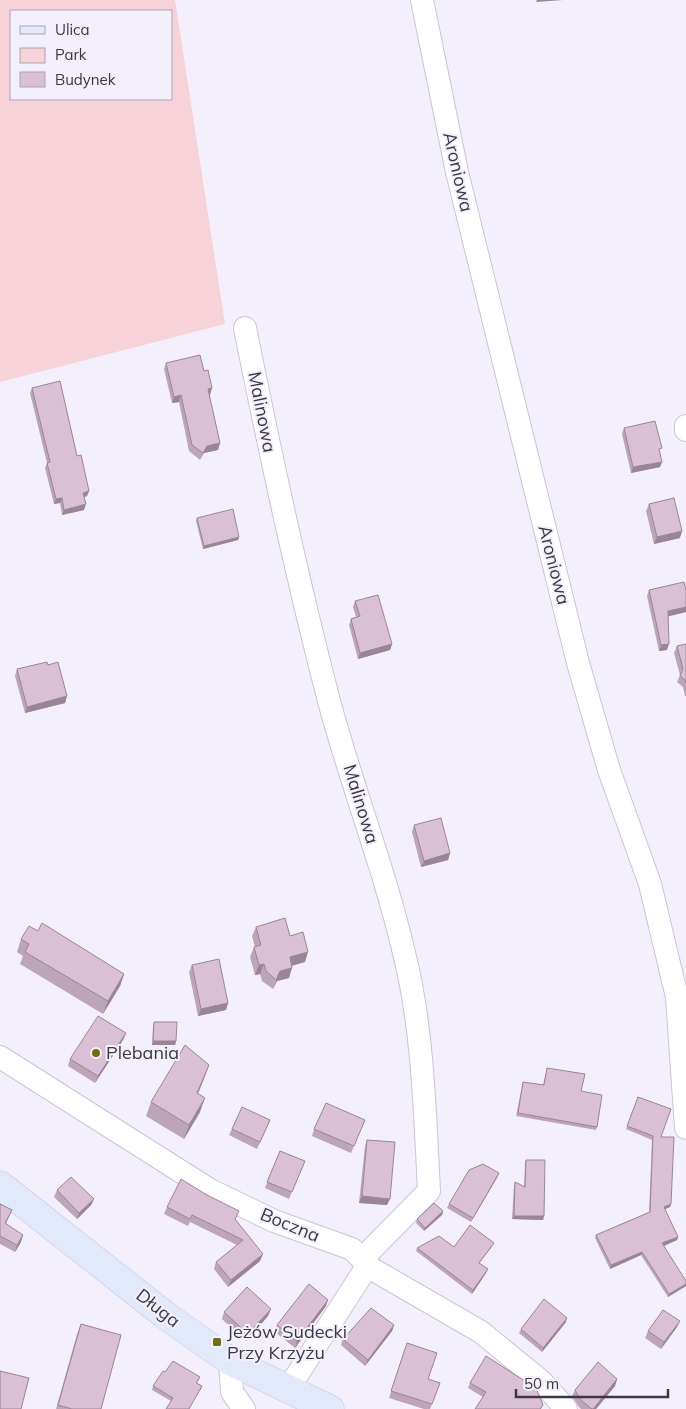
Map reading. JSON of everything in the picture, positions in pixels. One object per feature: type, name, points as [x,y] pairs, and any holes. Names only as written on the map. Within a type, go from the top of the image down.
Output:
[{"type":"street","name":"Aroniowa","points":[[422,0],[457,172],[578,663],[609,770],[650,884],[677,997],[686,1128]]},
{"type":"street","name":"Malinowa","points":[[245,328],[271,458],[302,594],[330,704],[406,957],[416,1011],[429,1191],[365,1262],[342,1307],[288,1389]]},
{"type":"street","name":"Boczna","points":[[0,1057],[210,1190],[274,1221],[352,1249],[365,1262],[481,1332],[542,1382],[566,1409]]},
{"type":"street","name":"Długa","points":[[0,1185],[165,1315],[230,1360],[330,1409]]},
{"type":"street","points":[[230,1360],[232,1392],[244,1409]]},
{"type":"green space","points":[[0,0],[175,0],[225,324],[0,382]]},
{"type":"building","points":[[200,355],[204,371],[208,370],[212,388],[208,389],[220,443],[207,446],[203,453],[192,445],[181,395],[174,397],[166,363]]},
{"type":"building","points":[[60,381],[77,456],[81,455],[89,491],[83,493],[86,504],[64,510],[62,498],[56,499],[47,463],[50,462],[32,388]]},
{"type":"building","points":[[655,421],[662,448],[659,449],[662,462],[633,467],[624,428]]},
{"type":"building","points":[[674,498],[682,531],[657,537],[649,504]]},
{"type":"building","points":[[233,509],[239,537],[204,546],[197,518]]},
{"type":"building","points":[[684,582],[686,607],[668,611],[669,644],[661,645],[649,590]]},
{"type":"building","points":[[378,595],[392,644],[360,653],[351,619],[360,616],[355,601]]},
{"type":"building","points":[[686,644],[686,683],[680,676],[683,669],[677,646]]},
{"type":"building","points":[[47,662],[48,665],[58,662],[67,696],[27,707],[17,669]]},
{"type":"building","points":[[441,818],[450,853],[424,861],[414,825]]},
{"type":"building","points":[[285,918],[290,936],[303,932],[308,952],[290,957],[292,968],[280,971],[276,980],[266,971],[264,964],[259,965],[254,947],[261,945],[256,927]]},
{"type":"building","points":[[42,923],[124,974],[108,1001],[25,952],[29,944],[21,939],[29,926],[38,931]]},
{"type":"building","points":[[219,959],[228,1003],[201,1009],[192,965]]},
{"type":"building","name":"Plebania","points":[[98,1016],[126,1033],[98,1076],[70,1059]]},
{"type":"building","points":[[154,1022],[177,1022],[176,1041],[153,1041]]},
{"type":"building","points":[[185,1045],[209,1065],[197,1093],[205,1098],[189,1125],[151,1102]]},
{"type":"building","points":[[547,1068],[585,1074],[581,1091],[602,1095],[597,1127],[518,1113],[523,1082],[544,1085]]},
{"type":"building","points":[[638,1097],[671,1109],[661,1137],[674,1137],[671,1204],[664,1207],[678,1237],[662,1243],[686,1281],[686,1284],[669,1294],[642,1252],[611,1265],[596,1235],[650,1212],[653,1136],[627,1126]]},
{"type":"building","points":[[326,1103],[365,1120],[354,1146],[314,1129]]},
{"type":"building","points":[[242,1107],[270,1120],[260,1142],[232,1129]]},
{"type":"building","points":[[367,1140],[395,1142],[390,1199],[362,1196]]},
{"type":"building","points":[[280,1151],[305,1161],[292,1192],[267,1182]]},
{"type":"building","points":[[526,1160],[545,1160],[544,1216],[514,1216],[515,1182],[525,1187]]},
{"type":"building","points":[[483,1164],[499,1173],[473,1218],[449,1204],[469,1170]]},
{"type":"building","points":[[71,1177],[94,1199],[79,1213],[57,1190]]},
{"type":"building","points":[[181,1179],[239,1211],[235,1219],[263,1254],[231,1280],[216,1262],[243,1240],[192,1215],[190,1219],[167,1207]]},
{"type":"building","points":[[434,1203],[443,1211],[425,1228],[417,1219]]},
{"type":"building","points":[[0,1204],[12,1210],[5,1223],[23,1235],[17,1245],[0,1236]]},
{"type":"building","points":[[470,1225],[494,1243],[479,1263],[488,1269],[473,1290],[417,1248],[439,1236],[454,1247]]},
{"type":"building","points":[[309,1284],[328,1300],[297,1341],[277,1325]]},
{"type":"building","points":[[247,1287],[271,1309],[248,1334],[224,1312]]},
{"type":"building","points":[[544,1299],[567,1318],[543,1348],[521,1329]]},
{"type":"building","points":[[371,1308],[394,1325],[368,1360],[343,1339]]},
{"type":"building","points":[[663,1310],[680,1321],[664,1342],[648,1331]]},
{"type":"building","points":[[81,1324],[121,1335],[101,1409],[72,1409],[58,1405]]},
{"type":"building","points":[[407,1343],[437,1353],[428,1379],[440,1383],[432,1404],[391,1391]]},
{"type":"building","points":[[486,1356],[536,1388],[543,1405],[540,1409],[475,1409],[486,1392],[470,1383]]},
{"type":"building","points":[[173,1361],[200,1377],[196,1383],[202,1386],[189,1409],[166,1409],[173,1398],[153,1386],[163,1371],[165,1372]]},
{"type":"building","points":[[598,1362],[617,1379],[592,1409],[581,1400],[575,1390]]},
{"type":"building","points":[[0,1371],[29,1378],[21,1409],[0,1409]]},
{"type":"place","name":"Plebania","points":[[96,1053]]},
{"type":"place","name":"Jeżów Sudecki Przy Krzyżu","points":[[217,1342]]}]
